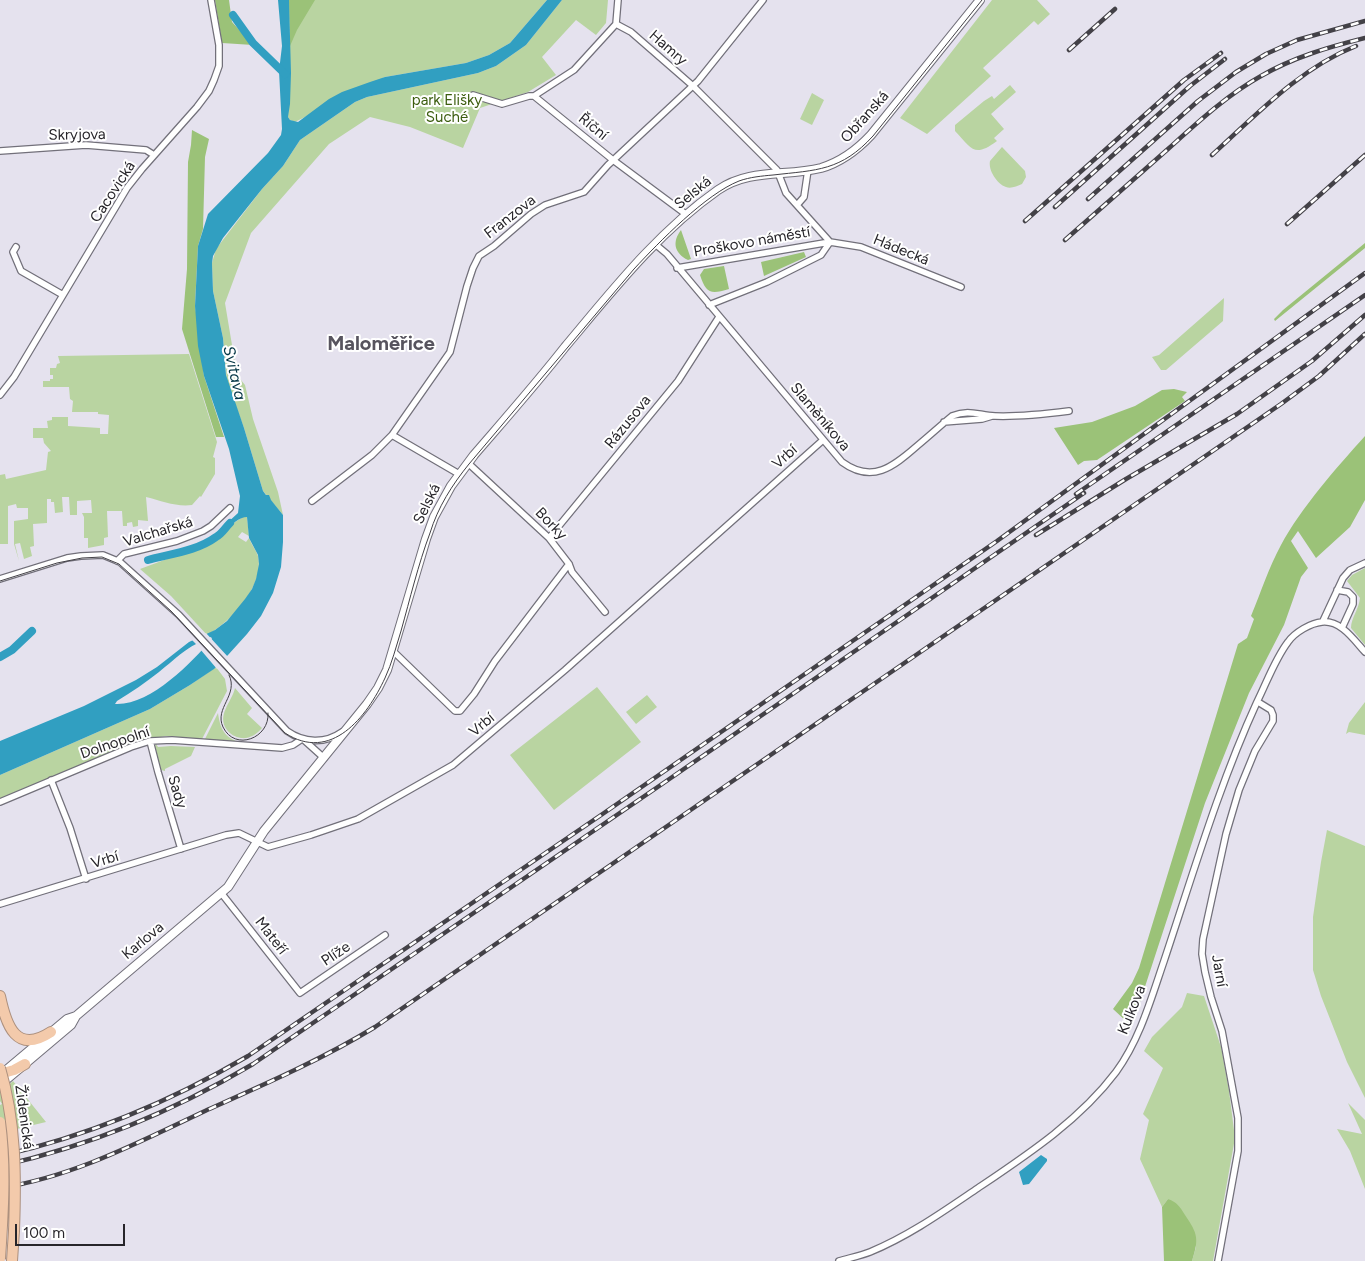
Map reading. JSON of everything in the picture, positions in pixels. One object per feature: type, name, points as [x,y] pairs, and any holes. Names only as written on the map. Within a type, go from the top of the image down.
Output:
[{"type":"highway","points":[[0,996],[7,1025],[17,1035],[24,1039],[32,1039],[43,1037],[51,1032]]},
{"type":"highway","points":[[1,1073],[14,1070],[24,1064]]},
{"type":"highway","name":"Židenická","points":[[1,1073],[10,1112],[14,1143],[16,1188],[12,1261]]},
{"type":"highway","name":"Židenická","points":[[0,1122],[4,1166],[0,1258]]},
{"type":"main road","name":"Obřanská","points":[[729,183],[757,174],[820,168],[843,159],[865,141],[980,0]]},
{"type":"main road","name":"Selská","points":[[228,887],[256,842],[354,722],[378,688],[387,670],[431,524],[459,474],[599,306],[655,244],[705,199],[729,183]]},
{"type":"main road","name":"Karlova","points":[[0,1085],[71,1025],[76,1016],[228,887]]},
{"type":"main road","name":"Karlova","points":[[1,1073],[67,1019],[76,1016]]},
{"type":"street","name":"Cacovická","points":[[0,395],[14,377],[127,188],[209,91],[219,66],[219,45],[211,0]]},
{"type":"street","points":[[473,95],[502,104],[534,96],[574,70],[616,24],[618,0]]},
{"type":"street","name":"Franzova","points":[[312,501],[321,496],[372,455],[392,434],[450,352],[467,286],[479,256],[545,205],[584,192],[613,160],[693,86],[717,59],[763,0]]},
{"type":"street","name":"Hamry","points":[[616,24],[631,32],[693,86],[779,172]]},
{"type":"street","name":"Říční","points":[[534,96],[613,160],[687,215]]},
{"type":"street","name":"Skryjova","points":[[0,150],[86,145],[146,150],[154,155]]},
{"type":"street","name":"Proškovo náměstí","points":[[797,205],[804,198],[808,170]]},
{"type":"street","name":"Proškovo náměstí","points":[[779,172],[786,193],[830,242]]},
{"type":"street","name":"Proškovo náměstí","points":[[677,268],[830,242]]},
{"type":"street","name":"Proškovo náměstí","points":[[709,305],[767,282],[821,255],[830,242]]},
{"type":"street","name":"Hádecká","points":[[830,242],[861,247],[961,287]]},
{"type":"street","name":"Proškovo náměstí","points":[[655,244],[719,317]]},
{"type":"street","points":[[16,247],[13,252],[21,271],[63,295]]},
{"type":"street","name":"Slaměníkova","points":[[719,317],[822,440],[842,462],[856,471],[877,472],[887,469],[900,461],[944,422],[982,420],[992,416],[1069,411]]},
{"type":"street","name":"Rázusova","points":[[549,538],[678,381],[719,317]]},
{"type":"street","points":[[392,434],[459,474]]},
{"type":"street","name":"Vrbí","points":[[0,904],[226,835],[239,833],[268,847],[311,835],[352,822],[448,768],[553,680],[822,440]]},
{"type":"street","name":"Borky","points":[[468,463],[549,538],[569,564],[572,572],[605,612]]},
{"type":"street","name":"Valchařská","points":[[117,561],[124,554],[178,541],[204,531],[230,508]]},
{"type":"street","name":"Valchařská","points":[[0,579],[81,556],[103,555],[117,561],[130,569],[166,602],[282,728],[302,739]]},
{"type":"street","points":[[1365,563],[1346,574],[1323,622],[1332,623],[1342,628],[1365,652]]},
{"type":"street","points":[[393,651],[455,711],[460,710],[474,694],[495,661],[569,564]]},
{"type":"street","points":[[1337,590],[1344,590],[1353,597],[1353,604],[1342,628]]},
{"type":"street","name":"Kulkova","points":[[840,1261],[870,1252],[922,1225],[995,1177],[1052,1136],[1099,1092],[1116,1072],[1142,1026],[1226,776],[1258,702],[1289,640],[1306,628],[1323,622]]},
{"type":"street","name":"Jarní","points":[[1218,1261],[1238,1151],[1238,1118],[1222,1031],[1205,972],[1202,954],[1203,939],[1226,834],[1239,790],[1255,751],[1273,722],[1271,710],[1258,702]]},
{"type":"street","name":"Dolnopolní","points":[[0,802],[131,747],[150,741],[172,740],[282,748],[293,745],[302,739],[322,740],[336,736],[346,730]]},
{"type":"street","points":[[302,739],[324,758]]},
{"type":"street","name":"Sady","points":[[150,741],[181,849]]},
{"type":"street","name":"Vrbí","points":[[51,780],[70,828],[86,879]]},
{"type":"street","name":"Mateří","points":[[222,894],[300,993]]},
{"type":"street","name":"Plíže","points":[[300,993],[385,935]]},
{"type":"green space","points":[[215,0],[229,0],[232,22],[253,45],[222,43]]},
{"type":"green space","points":[[289,0],[547,0],[510,43],[489,55],[466,63],[385,77],[295,122],[288,117]]},
{"type":"green space","points":[[289,0],[315,0],[290,46]]},
{"type":"green space","name":"park Elišky Suché","points":[[562,0],[608,0],[606,23],[596,35],[576,20],[542,57],[556,75],[528,92],[480,108],[463,148],[410,127],[370,117],[329,144],[251,233],[225,303],[237,375],[245,385],[253,419],[278,492],[283,515],[263,491],[244,428],[227,382],[223,338],[213,291],[212,263],[216,249],[262,189],[283,166],[300,140],[355,102],[367,97],[478,73],[496,66],[526,45]]},
{"type":"green space","points":[[992,0],[1037,0],[1050,14],[1038,25],[1034,21],[983,68],[991,76],[927,134],[900,118]]},
{"type":"green space","points":[[1010,85],[1016,92],[991,114],[1004,129],[994,138],[997,141],[983,149],[978,150],[970,147],[955,131],[955,125],[984,101],[992,96],[994,99]]},
{"type":"green space","points":[[812,93],[824,100],[812,125],[800,119]]},
{"type":"green space","points":[[192,130],[209,139],[205,157],[203,229],[198,246],[195,305],[204,376],[224,437],[216,437],[182,329],[187,269],[188,162]]},
{"type":"green space","points":[[1002,147],[1025,171],[1026,177],[1022,184],[1008,188],[999,183],[994,176],[990,168],[990,161]]},
{"type":"green space","points":[[681,230],[691,259],[688,260],[677,251],[676,247],[676,239]]},
{"type":"green space","points":[[1365,243],[1365,248],[1275,321],[1274,319],[1283,310]]},
{"type":"green space","points":[[804,252],[806,257],[764,276],[761,262]]},
{"type":"green space","points":[[724,266],[729,289],[717,292],[710,291],[704,286],[700,275],[704,269]]},
{"type":"green space","points":[[1224,298],[1223,321],[1166,370],[1161,370],[1152,357],[1159,355]]},
{"type":"green space","points":[[189,354],[217,442],[213,457],[215,458],[215,474],[201,497],[192,505],[180,505],[146,497],[148,521],[138,520],[138,526],[133,527],[132,522],[127,523],[127,526],[123,526],[122,511],[107,511],[108,537],[104,538],[104,545],[88,548],[88,538],[84,538],[84,517],[82,513],[92,513],[91,500],[77,501],[77,515],[70,515],[69,497],[62,497],[63,512],[55,513],[54,502],[51,502],[51,499],[47,499],[47,523],[33,524],[34,546],[30,547],[32,556],[24,559],[20,543],[15,544],[19,561],[14,544],[14,521],[28,519],[28,508],[17,508],[16,504],[8,506],[8,544],[0,544],[0,475],[5,474],[6,479],[46,470],[48,452],[51,451],[44,443],[43,438],[33,438],[33,428],[48,428],[47,421],[52,420],[52,417],[68,417],[68,426],[100,428],[100,434],[108,434],[109,415],[98,414],[98,412],[72,412],[73,401],[70,399],[69,387],[43,387],[43,381],[53,379],[53,375],[50,375],[50,368],[56,368],[57,364],[60,363],[58,356]]},
{"type":"green space","points":[[1174,389],[1187,392],[1182,397],[1185,401],[1097,460],[1084,461],[1078,465],[1054,428],[1092,422],[1135,406],[1162,390]]},
{"type":"green space","points":[[1365,436],[1365,500],[1350,527],[1316,558],[1298,531],[1291,541],[1308,568],[1301,577],[1284,625],[1249,693],[1205,803],[1139,1005],[1125,1033],[1126,1021],[1113,1009],[1132,983],[1139,968],[1238,644],[1247,638],[1254,619],[1251,616],[1265,580],[1289,531],[1320,488]]},
{"type":"green space","points":[[243,517],[247,517],[249,536],[242,532],[238,537],[246,542],[249,538],[258,556],[259,567],[256,579],[244,602],[236,612],[207,635],[171,596],[140,569],[218,540],[229,526]]},
{"type":"green space","points":[[1365,568],[1365,645],[1351,628],[1360,598],[1347,581],[1352,575]]},
{"type":"green space","points":[[216,667],[225,679],[227,691],[202,739],[166,736],[140,741],[0,799],[0,775],[150,709]]},
{"type":"green space","points":[[597,687],[641,742],[554,810],[510,755]]},
{"type":"green space","points":[[235,688],[252,708],[247,714],[262,728],[250,737],[241,738],[231,734],[224,724],[224,714]]},
{"type":"green space","points":[[647,695],[657,707],[636,724],[626,712]]},
{"type":"green space","points":[[1365,702],[1365,735],[1349,732],[1346,734],[1349,723]]},
{"type":"green space","points":[[218,713],[223,731],[238,742],[205,739]]},
{"type":"green space","points":[[156,744],[158,747],[195,747],[191,756],[165,769],[165,771],[161,770]]},
{"type":"green space","points":[[1327,830],[1365,846],[1365,1098],[1347,1062],[1321,996],[1313,970],[1313,917]]},
{"type":"green space","points":[[1187,993],[1204,996],[1221,1047],[1235,1138],[1213,1261],[1192,1261],[1196,1247],[1168,1199],[1162,1207],[1140,1159],[1149,1120],[1143,1114],[1163,1068],[1144,1051],[1152,1037],[1182,1007]]},
{"type":"green space","points":[[13,1081],[46,1122],[0,1133],[0,1105],[2,1104],[0,1093]]},
{"type":"green space","points":[[1348,1103],[1365,1120],[1365,1189],[1350,1151],[1337,1129],[1362,1134]]},
{"type":"green space","points":[[1168,1199],[1180,1207],[1195,1232],[1196,1247],[1192,1261],[1164,1261],[1162,1207]]},
{"type":"water","points":[[278,0],[289,0],[291,73],[288,117],[290,120],[298,122],[329,99],[370,82],[385,77],[466,63],[489,55],[510,43],[547,0],[562,0],[526,45],[496,66],[478,73],[367,97],[355,102],[300,140],[283,166],[223,238],[213,256],[212,263],[213,291],[223,338],[226,375],[263,491],[266,495],[269,495],[283,515],[281,567],[273,593],[261,616],[247,634],[214,669],[190,685],[150,709],[0,775],[0,741],[84,706],[136,680],[157,667],[189,642],[215,630],[227,621],[252,589],[256,579],[259,564],[258,555],[249,538],[247,517],[235,522],[226,531],[223,528],[238,513],[240,496],[229,449],[204,376],[198,346],[195,306],[198,246],[208,214],[268,153],[281,135],[279,71],[282,46]],"holes":[[[211,637],[212,639],[193,660],[156,691],[128,703],[115,704],[189,648]]]},
{"type":"water","points":[[1041,1155],[1047,1161],[1029,1184],[1023,1185],[1019,1172]]},
{"type":"pier","points":[[206,633],[229,658],[217,669],[200,649],[207,641],[197,645],[191,639]]},
{"type":"waterway","points":[[233,15],[253,43],[285,74]]},
{"type":"waterway","points":[[148,560],[183,552],[209,542],[222,533],[230,523]]},
{"type":"waterway","points":[[0,657],[12,650],[32,631]]},
{"type":"tram line","points":[[0,581],[57,563],[82,558],[102,557],[119,564],[171,611],[285,733],[302,741],[318,743],[332,739],[346,731],[368,707],[387,672],[394,655],[426,545],[437,514],[451,488],[469,464],[634,269],[698,207],[726,187],[752,178],[828,167],[861,148],[873,136],[982,0]]},
{"type":"tram line","points":[[229,675],[231,689],[221,720],[228,735],[235,739],[251,739],[264,729],[268,713]]},
{"type":"railway","points":[[1069,50],[1115,9]]},
{"type":"railway","points":[[1088,199],[1198,101],[1236,72],[1266,54],[1297,40],[1365,21]]},
{"type":"railway","points":[[1065,240],[1202,119],[1248,83],[1286,63],[1325,49],[1365,38]]},
{"type":"railway","points":[[1212,155],[1297,80],[1336,55],[1356,46]]},
{"type":"railway","points":[[1025,221],[1184,80],[1221,53]]},
{"type":"railway","points":[[1055,207],[1190,86],[1225,59]]},
{"type":"railway","points":[[1287,224],[1365,155]]},
{"type":"railway","points":[[0,1156],[33,1148],[128,1116],[189,1088],[248,1056],[997,541],[1365,273]]},
{"type":"railway","points":[[1076,494],[1365,295]]},
{"type":"railway","points":[[1036,535],[1126,479],[1237,414],[1312,361],[1365,315]]},
{"type":"railway","points":[[0,1188],[54,1176],[105,1157],[292,1072],[375,1027],[1281,404],[1319,376],[1365,334]]},
{"type":"railway","points":[[0,1166],[66,1148],[131,1125],[193,1097],[253,1064],[1084,493]]},
{"type":"district","name":"Maloměřice","points":[[381,344]]},
{"type":"water label","name":"Svitava","points":[[234,373]]}]
